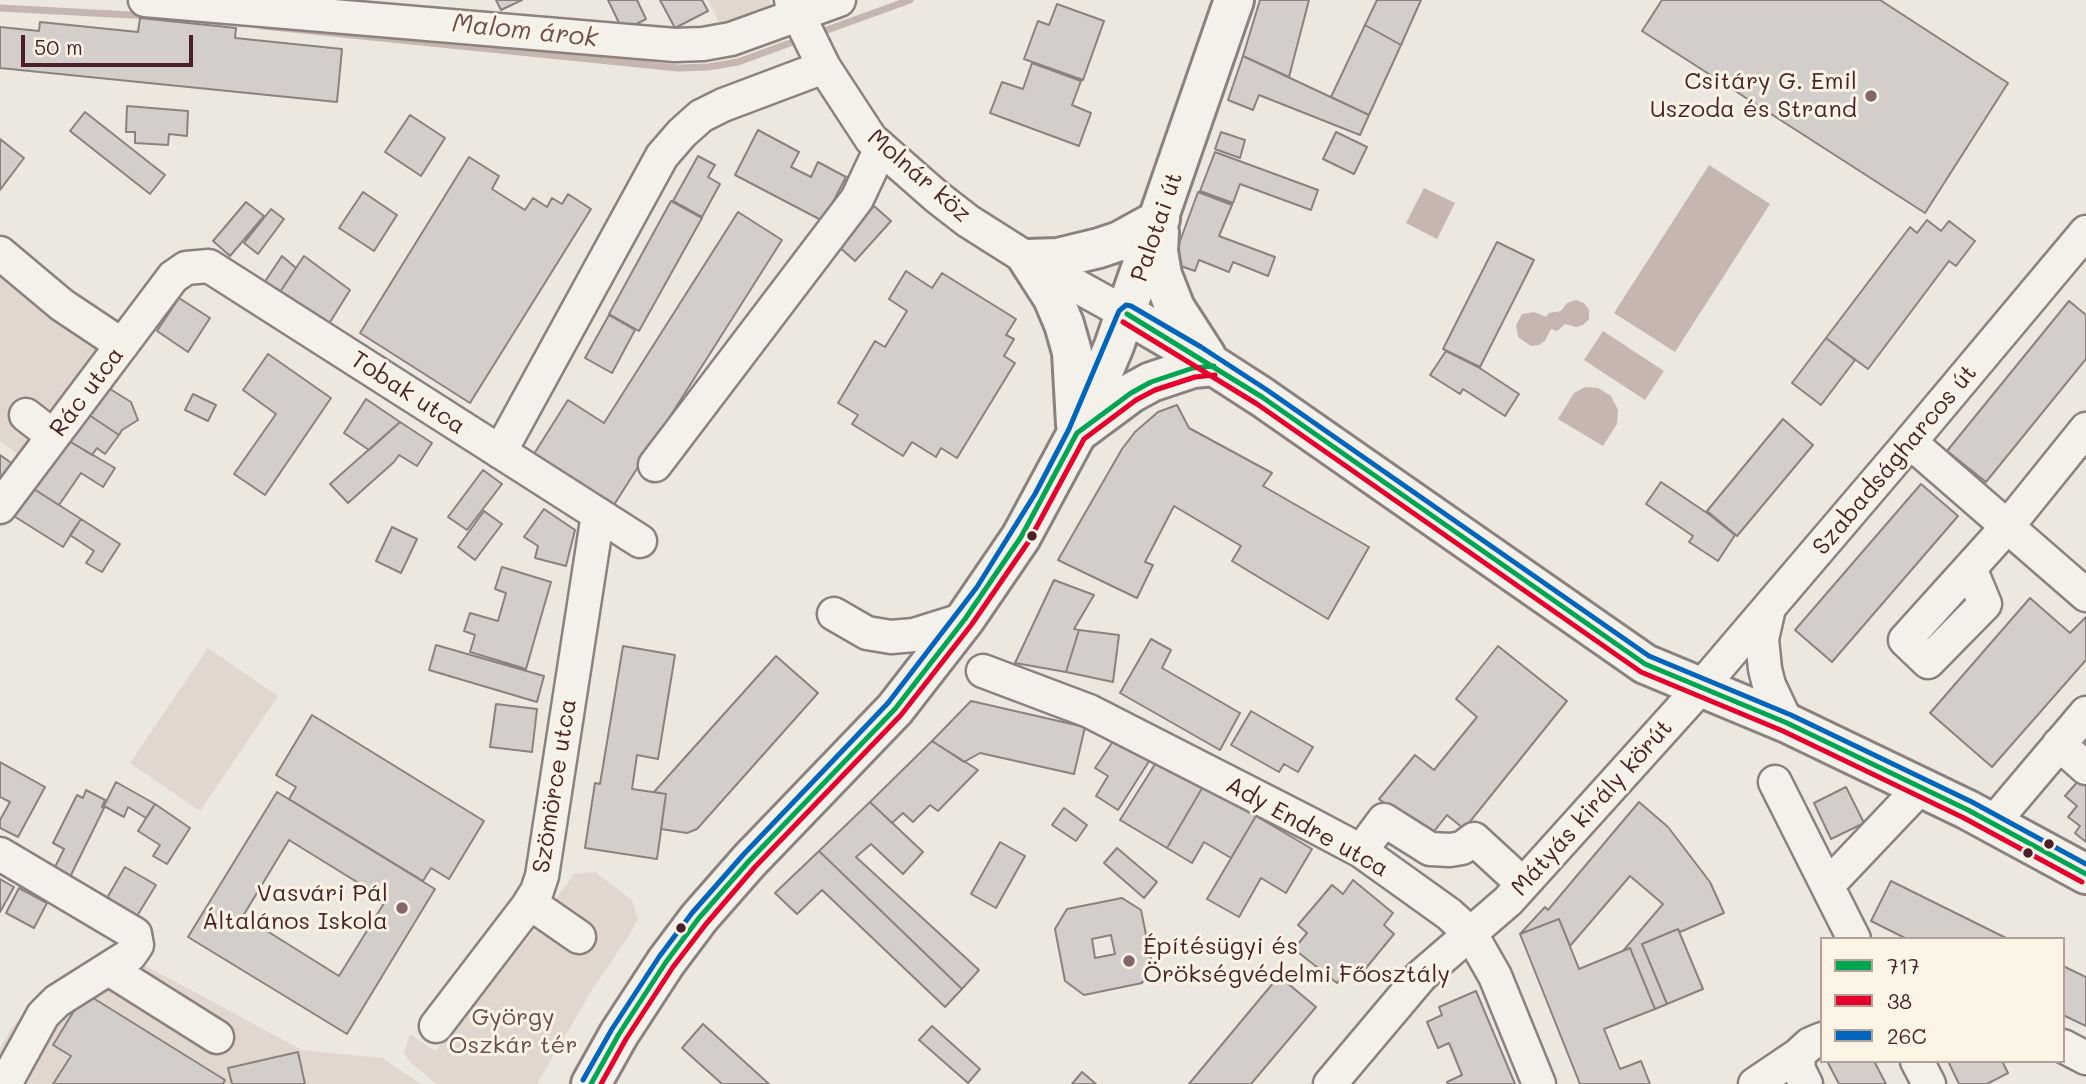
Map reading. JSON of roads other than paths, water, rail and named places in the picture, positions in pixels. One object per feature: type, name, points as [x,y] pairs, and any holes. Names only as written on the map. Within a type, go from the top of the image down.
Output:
[{"type":"main road","name":"Palotai út","points":[[591,1084],[666,962],[699,918],[749,861],[895,709],[965,619],[1021,537],[1077,433],[1127,314],[1234,0]]},
{"type":"main road","points":[[1028,259],[1058,258],[1099,248],[1120,241],[1160,219]]},
{"type":"main road","points":[[1160,219],[1158,251],[1162,275],[1175,307],[1214,366]]},
{"type":"main road","points":[[1028,259],[1053,298],[1072,352],[1077,433]]},
{"type":"main road","points":[[1127,314],[1262,397],[1645,664],[1787,723],[1993,823],[2086,874]]},
{"type":"main road","points":[[1077,433],[1131,393],[1151,382],[1192,368],[1214,366]]},
{"type":"street","points":[[145,0],[675,45],[806,31]]},
{"type":"street","points":[[500,452],[656,168],[682,133],[701,116],[723,105],[839,0]]},
{"type":"street","name":"Molnár köz","points":[[806,31],[849,108],[871,139],[936,197],[1028,259]]},
{"type":"street","points":[[655,465],[857,199],[881,148]]},
{"type":"street","name":"Szabadságharcos út","points":[[1702,686],[2086,232]]},
{"type":"street","points":[[0,253],[62,305],[122,345]]},
{"type":"street","points":[[1028,259],[1127,314]]},
{"type":"street","name":"Tobak utca","points":[[173,277],[186,268],[197,265],[209,265],[221,271],[640,541]]},
{"type":"street","name":"Rác utca","points":[[0,507],[173,277]]},
{"type":"street","points":[[26,415],[53,436]]},
{"type":"street","points":[[1970,568],[2007,527],[2086,429]]},
{"type":"street","points":[[1910,442],[2086,595]]},
{"type":"street","name":"Szömörce utca","points":[[436,1026],[530,903],[542,876],[598,514]]},
{"type":"street","points":[[1769,608],[1762,639],[1765,669],[1769,685],[1787,723]]},
{"type":"street","points":[[834,614],[867,633],[891,637],[914,635],[965,619]]},
{"type":"street","name":"Ady Endre utca","points":[[983,671],[1090,711],[1361,851],[1449,914],[1471,934],[1495,976],[1539,1084]]},
{"type":"street","name":"Mátyás király körút","points":[[1330,1084],[1421,976],[1471,934],[1523,884],[1702,686]]},
{"type":"street","points":[[1993,823],[2086,713]]},
{"type":"street","points":[[2059,744],[2086,768]]},
{"type":"street","points":[[1775,782],[1853,937]]},
{"type":"street","points":[[1828,884],[1921,787]]},
{"type":"street","points":[[1361,851],[1384,820],[1430,849],[1462,848],[1474,839],[1523,884]]},
{"type":"street","points":[[0,854],[135,934],[137,945],[130,955],[57,1001],[43,1016],[5,1084]]},
{"type":"street","points":[[530,903],[579,937]]},
{"type":"street","points":[[109,969],[217,1037]]},
{"type":"street","points":[[2065,1047],[2086,1058]]},
{"type":"street","points":[[1755,1084],[1809,1059]]},
{"type":"street","points":[[1918,1063],[1928,1084]]},
{"type":"waterway","name":"Malom árok","points":[[816,34],[910,0]]},
{"type":"waterway","name":"Malom árok","points":[[0,8],[150,16]]},
{"type":"waterway","name":"Malom árok","points":[[263,26],[678,68],[738,62],[801,39]]},
{"type":"place","name":"Csitáry G. Emil Uszoda és Strand","points":[[1871,96]]},
{"type":"place","name":"Vasvári Pál Általános Iskola","points":[[402,908]]},
{"type":"place","name":"Építésügyi és Örökségvédelmi Főosztály","points":[[1129,961]]},
{"type":"park label","name":"György Oszkár tér","points":[[513,1032]]}]
